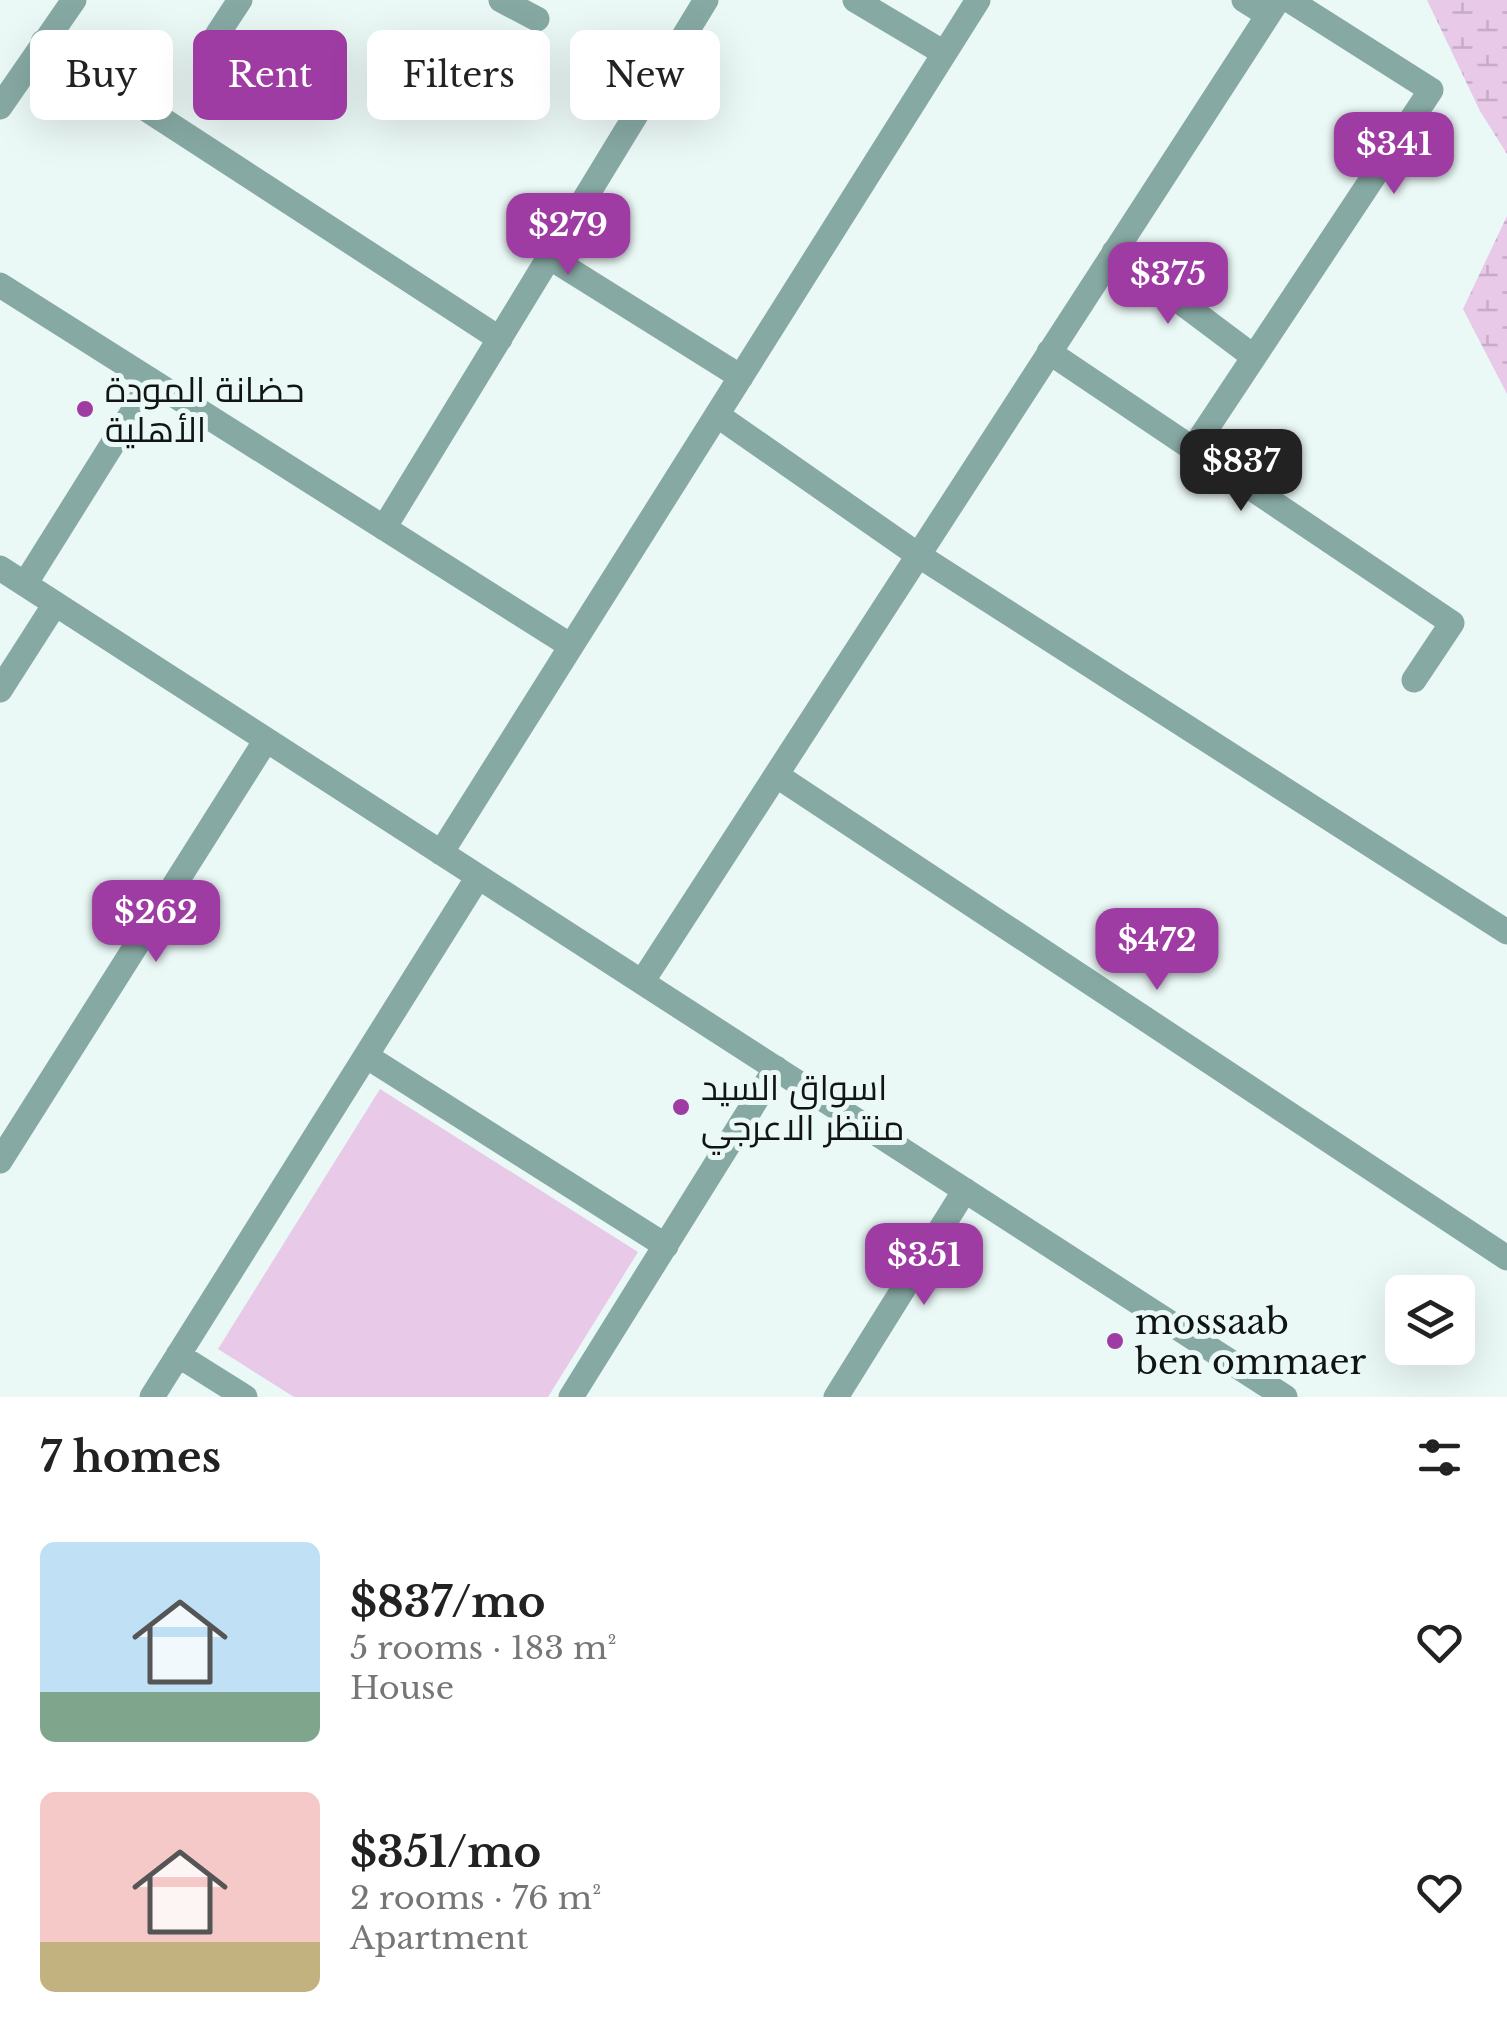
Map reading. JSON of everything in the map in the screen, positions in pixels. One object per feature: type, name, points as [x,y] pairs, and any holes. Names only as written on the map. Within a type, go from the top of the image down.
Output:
[{"type":"street","points":[[52,30],[74,0]]},
{"type":"street","points":[[221,30],[240,0]]},
{"type":"street","points":[[501,0],[536,19]]},
{"type":"street","points":[[384,528],[706,0]]},
{"type":"street","points":[[856,0],[944,54]]},
{"type":"street","points":[[442,852],[978,0]]},
{"type":"street","points":[[1193,449],[1431,90],[1278,5],[1244,0]]},
{"type":"street","points":[[642,982],[1278,5]]},
{"type":"street","points":[[0,106],[30,61]]},
{"type":"street","points":[[163,120],[500,338]]},
{"type":"street","points":[[1114,252],[1254,357]]},
{"type":"street","points":[[549,257],[740,377]]},
{"type":"street","points":[[0,285],[571,646]]},
{"type":"street","points":[[1050,352],[1452,623],[1414,680]]},
{"type":"street","points":[[25,584],[152,381]]},
{"type":"street","points":[[717,415],[918,555],[1507,932]]},
{"type":"street","points":[[0,568],[1285,1397]]},
{"type":"street","points":[[0,690],[55,604]]},
{"type":"street","points":[[0,1161],[266,740]]},
{"type":"street","points":[[776,774],[1507,1258]]},
{"type":"street","points":[[152,1397],[478,877]]},
{"type":"street","points":[[366,1056],[666,1246]]},
{"type":"street","points":[[571,1397],[776,1068]]},
{"type":"street","points":[[836,1397],[965,1190]]},
{"type":"street","points":[[178,1355],[245,1397]]},
{"type":"green space","points":[[1427,0],[1507,0],[1507,154],[1480,111]]},
{"type":"green space","points":[[1507,216],[1507,394],[1463,309]]},
{"type":"green space","points":[[380,1089],[638,1252],[548,1397],[294,1397],[218,1349]]},
{"type":"place","name":"حضانة المودة الأهلية","points":[[85,409]]},
{"type":"place","name":"اسواق السيد منتظر الاعرجي","points":[[681,1107]]},
{"type":"place","name":"mossaab ben ommaer","points":[[1115,1341]]}]
